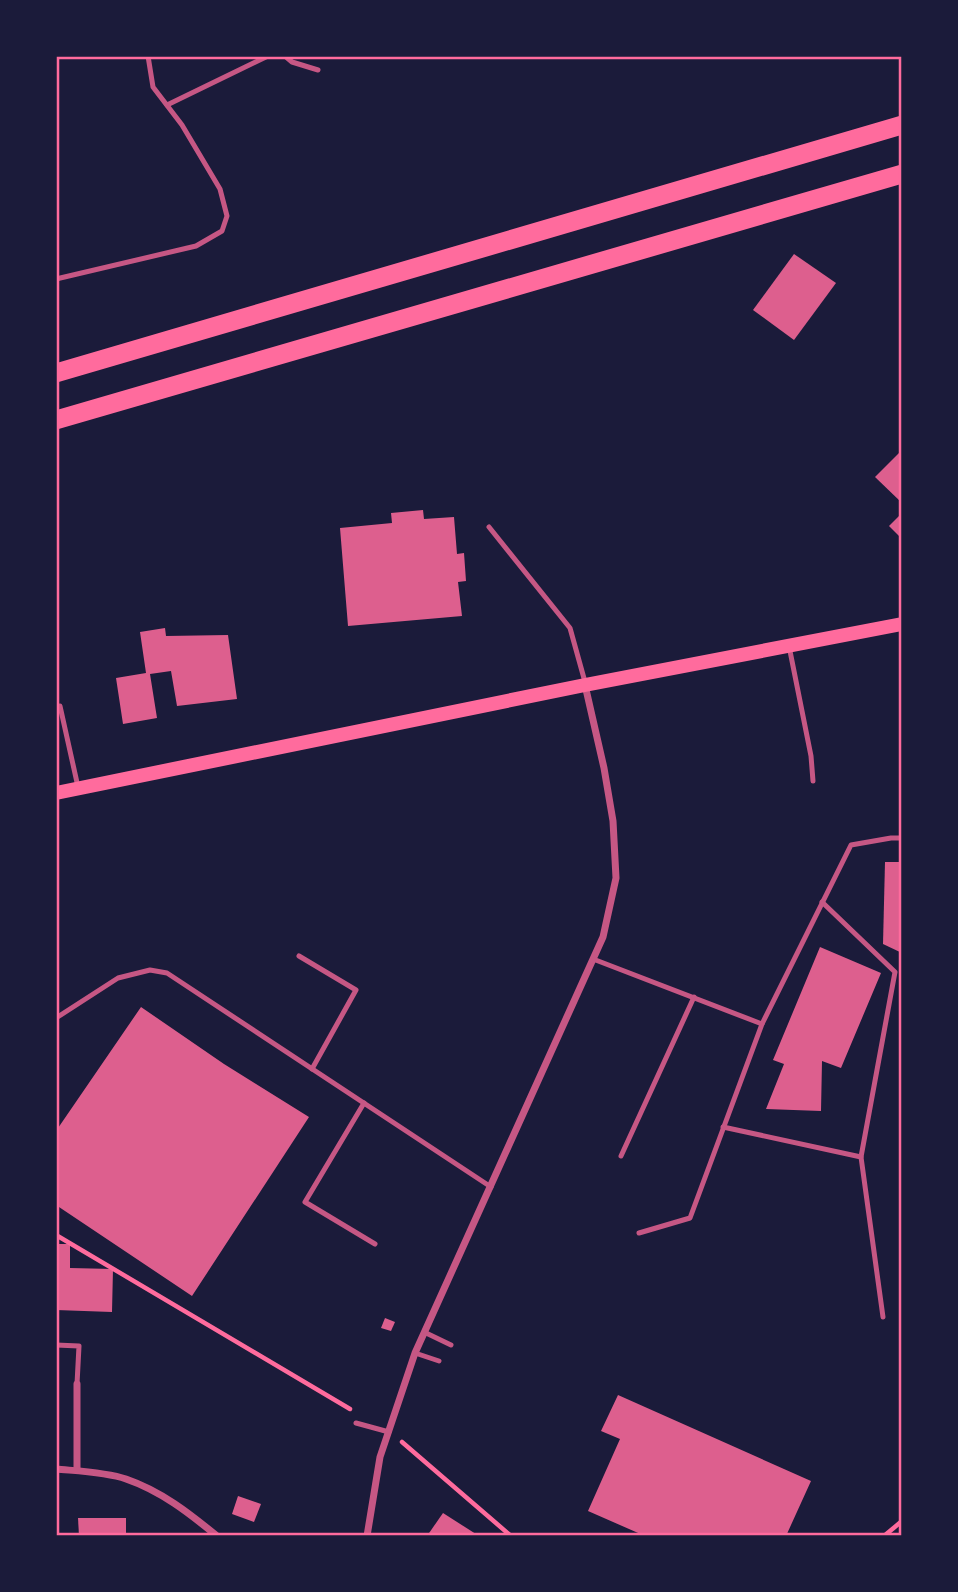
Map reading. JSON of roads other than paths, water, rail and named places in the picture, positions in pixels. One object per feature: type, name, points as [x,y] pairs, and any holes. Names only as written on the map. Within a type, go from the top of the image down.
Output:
[{"type":"highway","points":[[56,373],[902,125]]},
{"type":"highway","points":[[56,420],[902,174]]},
{"type":"main road","points":[[56,793],[902,624]]},
{"type":"street","points":[[367,1536],[380,1457],[415,1353],[603,937],[616,878],[613,821],[586,685]]},
{"type":"street","points":[[77,1384],[77,1471]]},
{"type":"street","points":[[56,1469],[124,1478],[154,1491],[186,1510],[217,1536]]},
{"type":"lane","points":[[56,279],[196,246],[222,231],[227,216],[220,189],[182,125],[153,87],[148,56]]},
{"type":"lane","points":[[167,104],[268,56]]},
{"type":"lane","points":[[285,56],[292,62],[318,70]]},
{"type":"lane","points":[[489,527],[570,628],[586,685]]},
{"type":"lane","points":[[789,646],[811,756],[813,781]]},
{"type":"lane","points":[[60,706],[78,788]]},
{"type":"lane","points":[[639,1233],[690,1218],[762,1024],[850,845],[902,838]]},
{"type":"lane","points":[[822,902],[895,972],[860,1157],[883,1317]]},
{"type":"lane","points":[[299,956],[356,990],[312,1069]]},
{"type":"lane","points":[[593,959],[762,1024]]},
{"type":"lane","points":[[56,1018],[118,978],[150,970],[167,973],[491,1187]]},
{"type":"lane","points":[[621,1156],[694,998]]},
{"type":"lane","points":[[364,1103],[305,1202],[375,1244]]},
{"type":"lane","points":[[723,1127],[860,1157]]},
{"type":"lane","points":[[425,1332],[452,1345]]},
{"type":"lane","points":[[56,1345],[79,1346],[77,1384]]},
{"type":"lane","points":[[415,1353],[439,1361]]},
{"type":"lane","points":[[356,1423],[389,1432]]}]
